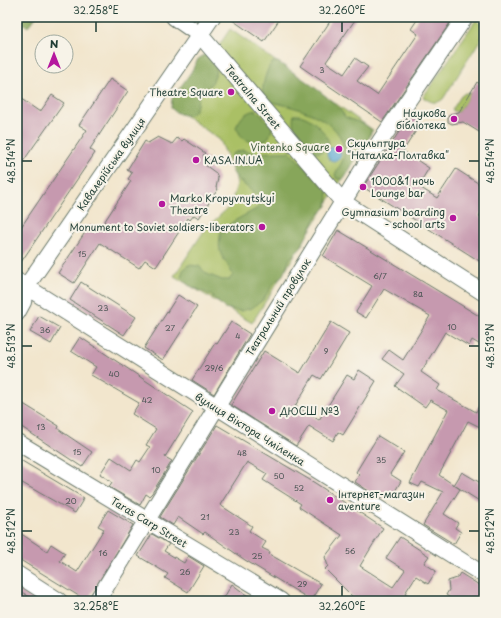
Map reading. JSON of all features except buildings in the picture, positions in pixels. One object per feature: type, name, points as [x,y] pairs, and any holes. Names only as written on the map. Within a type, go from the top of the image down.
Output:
[{"type":"street","name":"Teatralna Street","points":[[174,17],[200,35],[343,202],[484,293]]},
{"type":"street","name":"Кавалерійська вулиця","points":[[17,313],[23,302],[22,284],[212,17]]},
{"type":"street","name":"Театральний провулок","points":[[97,601],[381,140],[465,17]]},
{"type":"street","name":"вулиця Віктора Чміленка","points":[[22,284],[216,408],[484,575]]},
{"type":"street","name":"Taras Carp Street","points":[[17,442],[281,601]]},
{"type":"street","points":[[17,574],[59,601]]},
{"type":"green space","points":[[17,17],[36,17],[28,27],[17,19]]},
{"type":"green space","points":[[476,20],[484,26],[484,34],[443,99],[435,102],[426,99],[423,97]]},
{"type":"green space","name":"Vintenko Square","points":[[230,29],[373,130],[252,323],[174,276],[206,228],[228,208],[237,184],[235,175],[220,140],[176,109]]},
{"type":"green space","points":[[206,54],[216,61],[215,77],[210,85],[200,94],[194,112],[188,115],[177,113],[171,108],[172,99],[191,72],[198,59]]},
{"type":"green space","points":[[273,62],[278,62],[325,95],[341,110],[345,117],[366,125],[371,130],[370,137],[366,141],[344,179],[337,179],[335,175],[344,156],[342,141],[336,131],[327,122],[302,110],[266,101],[262,97],[266,73]]},
{"type":"green space","points":[[465,93],[471,93],[459,112],[452,110],[461,96]]},
{"type":"green space","points":[[256,110],[272,126],[269,137],[262,142],[252,142],[242,138],[236,127],[244,116],[249,112]]},
{"type":"green space","points":[[294,115],[305,117],[320,128],[329,143],[324,150],[317,153],[304,146],[295,131],[293,123]]},
{"type":"green space","points":[[242,150],[260,153],[290,152],[328,191],[327,206],[317,216],[300,249],[290,258],[283,275],[274,283],[263,300],[252,308],[241,311],[224,308],[211,295],[188,285],[181,277],[183,270],[188,265],[199,266],[207,274],[222,280],[229,280],[233,275],[221,255],[219,246],[221,231],[234,221],[258,208],[260,200],[239,180],[232,169],[232,154]]},
{"type":"water","points":[[334,147],[339,149],[341,154],[339,159],[334,161],[329,159],[327,154],[329,149]]},
{"type":"place","name":"Theatre Square","points":[[231,92]]},
{"type":"place","name":"Наукова бібліотека","points":[[454,119]]},
{"type":"place","name":"Скульптура \"Наталка-Полтавка\"","points":[[339,149]]},
{"type":"place","name":"KASA.IN.UA","points":[[196,160]]},
{"type":"place","name":"1000&1 ночь Lounge bar","points":[[363,187]]},
{"type":"place","name":"Marko Kropyvnytskyi Theatre","points":[[162,204]]},
{"type":"place","name":"Gymnasium boarding - school arts","points":[[453,218]]},
{"type":"place","name":"Monument to Soviet soldiers-liberators","points":[[262,227]]},
{"type":"place","name":"ДЮСШ №3","points":[[272,411]]},
{"type":"place","name":"Інтернет-магазин aventure","points":[[330,500]]}]
